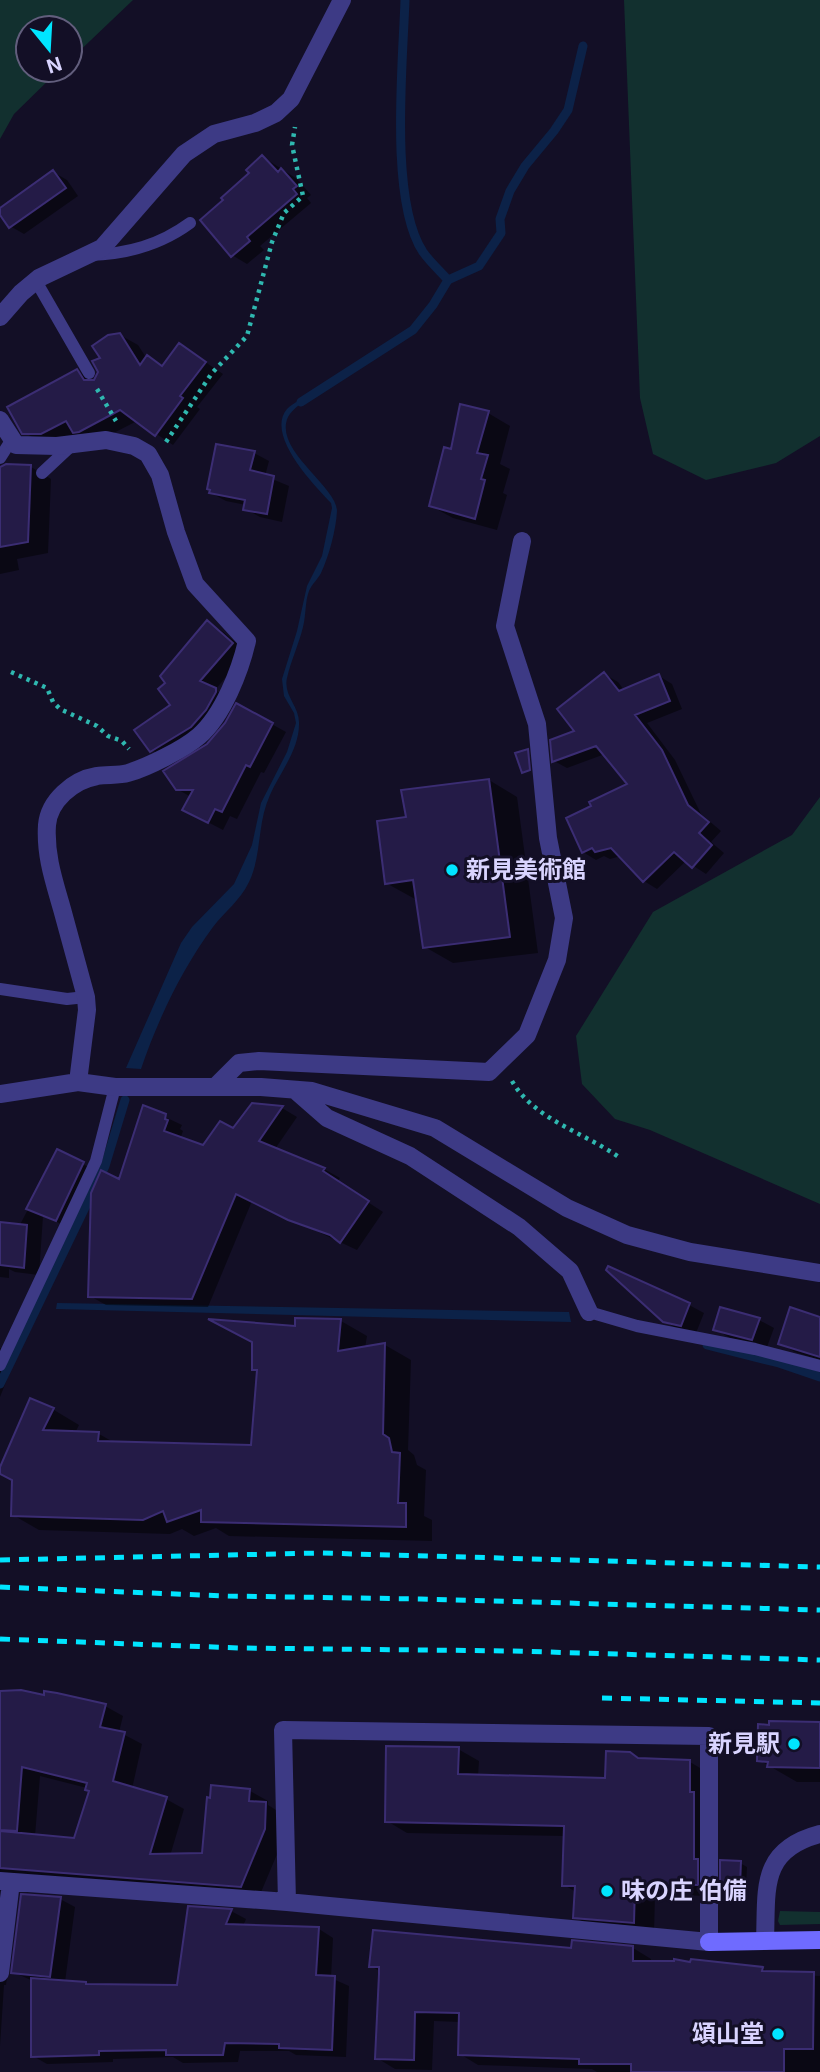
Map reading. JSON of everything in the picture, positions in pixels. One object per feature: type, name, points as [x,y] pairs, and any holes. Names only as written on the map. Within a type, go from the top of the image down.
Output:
[{"type":"street","points":[[0,317],[36,281],[102,248],[184,154],[214,134],[255,123],[284,106],[291,99],[342,0]]},
{"type":"street","points":[[0,420],[16,444],[57,446],[106,440],[125,444],[148,454],[160,475],[176,532],[195,584],[247,641],[243,659],[226,700],[200,736],[139,769],[96,776],[79,782],[53,805],[47,822],[47,858],[86,997],[87,1010],[78,1082]]},
{"type":"street","points":[[215,1087],[239,1063],[259,1061],[489,1072],[527,1035],[557,960],[564,918],[548,838],[537,724],[505,626],[517,578],[522,541]]},
{"type":"street","points":[[0,1094],[78,1082],[115,1087],[312,1091],[435,1128],[567,1208],[627,1235],[690,1252],[820,1273]]},
{"type":"street","points":[[295,1090],[327,1118],[410,1156],[519,1227],[570,1271],[589,1312]]},
{"type":"street","points":[[287,1902],[283,1730],[709,1736],[709,1942]]},
{"type":"street","points":[[765,1941],[767,1877],[783,1852],[805,1838],[820,1834]]},
{"type":"street","points":[[0,1973],[5,1881],[287,1902],[709,1942],[820,1940]]},
{"type":"lane","points":[[88,256],[117,255],[147,247],[171,237],[190,223]]},
{"type":"lane","points":[[36,281],[89,373]]},
{"type":"lane","points":[[0,458],[12,439]]},
{"type":"lane","points":[[42,473],[72,444]]},
{"type":"lane","points":[[0,989],[67,999],[86,997]]},
{"type":"lane","points":[[0,1365],[96,1161],[115,1087]]},
{"type":"lane","points":[[589,1312],[637,1326],[755,1349],[820,1366]]},
{"type":"path","points":[[153,464],[176,424],[212,373],[247,336],[272,242],[284,213],[303,196],[292,145],[296,123]]},
{"type":"path","points":[[89,373],[121,430],[125,444]]},
{"type":"path","points":[[11,672],[47,688],[53,702],[60,709],[122,741],[139,769]]},
{"type":"path","points":[[502,1059],[519,1094],[538,1110],[620,1158]]},
{"type":"green space","points":[[0,0],[133,0],[84,47],[84,14],[14,14],[14,84],[45,84],[14,114],[0,139]]},
{"type":"green space","points":[[624,0],[820,0],[820,436],[776,463],[706,480],[653,454],[640,398]]},
{"type":"green space","points":[[820,797],[820,1204],[650,1130],[615,1119],[582,1084],[576,1036],[653,912],[792,835]]},
{"type":"green space","points":[[780,1911],[820,1912],[820,1924],[780,1925]]},
{"type":"water","points":[[311,395],[290,414],[286,429],[289,442],[297,455],[327,490],[337,511],[329,551],[321,573],[309,591],[303,627],[287,678],[287,690],[299,722],[296,742],[266,806],[256,861],[249,882],[213,927],[181,977],[163,1013],[141,1069],[126,1068],[181,943],[192,927],[234,884],[252,845],[261,803],[287,752],[296,723],[294,713],[284,696],[282,679],[307,586],[322,556],[332,508],[331,503],[294,459],[282,432],[282,420],[287,409]]},
{"type":"water","points":[[57,1303],[569,1312],[571,1322],[56,1309]]},
{"type":"building","points":[[262,155],[278,172],[281,168],[297,186],[293,189],[297,194],[247,237],[250,241],[231,257],[200,220],[249,173],[246,170]]},
{"type":"building","points":[[53,170],[66,188],[9,228],[0,215],[0,208]]},
{"type":"building","points":[[120,333],[140,365],[147,355],[162,366],[179,343],[206,362],[180,396],[183,398],[155,436],[120,410],[79,432],[73,433],[66,421],[41,434],[22,434],[7,407],[77,369],[84,380],[94,380],[98,372],[92,361],[100,358],[92,346],[108,335]]},
{"type":"building","points":[[460,404],[489,411],[477,453],[488,455],[475,519],[429,506],[444,447],[451,449]]},
{"type":"building","points":[[216,444],[255,451],[250,470],[274,476],[267,514],[243,510],[245,500],[209,493],[210,490],[207,489]]},
{"type":"building","points":[[6,464],[31,465],[28,542],[0,547],[0,467]]},
{"type":"building","points":[[207,620],[233,643],[200,681],[216,688],[216,692],[206,710],[191,727],[150,752],[134,730],[170,705],[158,689],[165,683],[160,676]]},
{"type":"building","points":[[604,672],[619,691],[659,674],[670,701],[635,715],[662,750],[688,805],[709,822],[699,833],[712,845],[692,868],[674,852],[643,882],[611,848],[595,852],[592,848],[582,853],[566,818],[591,806],[589,802],[627,784],[596,746],[552,762],[550,740],[574,731],[557,709]]},
{"type":"building","points":[[236,703],[273,723],[250,767],[246,765],[222,812],[215,809],[208,823],[182,810],[193,790],[176,790],[163,771],[207,744],[225,723]]},
{"type":"building","points":[[528,749],[530,770],[522,773],[515,753]]},
{"type":"building","points":[[489,779],[510,937],[423,948],[413,880],[385,884],[377,821],[406,817],[401,790]]},
{"type":"building","points":[[252,1103],[283,1106],[259,1141],[325,1168],[323,1171],[369,1201],[340,1243],[330,1235],[288,1220],[236,1194],[192,1299],[88,1297],[91,1193],[101,1170],[119,1179],[143,1105],[166,1114],[165,1119],[168,1120],[164,1131],[203,1145],[220,1121],[233,1128]]},
{"type":"building","points":[[57,1149],[84,1162],[56,1221],[26,1209]]},
{"type":"building","points":[[0,1222],[27,1225],[24,1268],[0,1265]]},
{"type":"building","points":[[608,1266],[690,1303],[681,1326],[663,1322],[606,1270]]},
{"type":"building","points":[[720,1307],[760,1318],[752,1340],[713,1330]]},
{"type":"building","points":[[790,1307],[820,1317],[820,1357],[778,1344]]},
{"type":"building","points":[[295,1318],[341,1319],[338,1351],[385,1343],[383,1434],[389,1438],[392,1452],[400,1453],[398,1503],[406,1503],[406,1527],[201,1522],[201,1510],[167,1522],[163,1511],[143,1520],[11,1516],[12,1480],[0,1474],[0,1467],[30,1398],[54,1408],[43,1430],[99,1432],[98,1441],[251,1445],[257,1370],[252,1370],[252,1342],[208,1319],[295,1326]]},
{"type":"building","points":[[21,1690],[44,1695],[44,1691],[57,1693],[106,1704],[100,1727],[125,1732],[113,1781],[167,1797],[150,1854],[202,1853],[207,1797],[210,1798],[211,1785],[250,1789],[249,1801],[266,1802],[265,1829],[241,1887],[0,1868],[0,1831],[74,1838],[89,1791],[85,1790],[87,1783],[22,1767],[17,1831],[0,1830],[0,1691]]},
{"type":"building","name":"新見駅","points":[[769,1721],[820,1722],[820,1768],[767,1767],[768,1762],[757,1761],[758,1724],[769,1725]]},
{"type":"building","points":[[386,1746],[459,1747],[458,1774],[605,1778],[606,1751],[630,1752],[638,1758],[690,1760],[690,1792],[694,1792],[694,1859],[698,1859],[698,1885],[635,1884],[634,1923],[573,1918],[575,1886],[562,1886],[564,1826],[385,1822]]},
{"type":"building","points":[[720,1860],[741,1861],[740,1886],[720,1885]]},
{"type":"building","points":[[21,1894],[61,1897],[50,1977],[11,1973]]},
{"type":"building","points":[[188,1906],[232,1909],[226,1924],[319,1927],[316,1975],[335,1976],[332,2050],[279,2048],[279,2044],[225,2043],[223,2055],[166,2055],[166,2050],[99,2051],[99,2055],[31,2057],[31,1978],[86,1984],[177,1985]]},
{"type":"building","points":[[373,1930],[571,1948],[572,1940],[633,1946],[633,1961],[674,1959],[690,1962],[691,1959],[763,1967],[762,1971],[814,1972],[813,2049],[784,2049],[784,2072],[631,2072],[631,2064],[579,2064],[579,2059],[458,2055],[459,2013],[415,2012],[414,2060],[375,2059],[379,1967],[369,1967]]},
{"type":"waterway","points":[[405,0],[401,130],[406,200],[412,229],[423,252],[448,280]]},
{"type":"waterway","points":[[301,402],[413,330],[448,280],[479,266],[501,233],[500,219],[510,191],[525,166],[568,110],[583,46]]},
{"type":"waterway","points":[[0,1384],[105,1166],[125,1100]]},
{"type":"waterway","points":[[707,1345],[779,1363],[820,1377]]},
{"type":"railway","points":[[0,1560],[320,1553],[820,1567]]},
{"type":"railway","points":[[0,1587],[228,1596],[820,1610]]},
{"type":"railway","points":[[0,1639],[239,1648],[513,1651],[820,1660]]},
{"type":"railway","points":[[602,1698],[820,1703]]},
{"type":"place","name":"新見美術館","points":[[452,870]]},
{"type":"place","name":"新見駅","points":[[794,1744]]},
{"type":"place","name":"味の庄 伯備","points":[[607,1891]]},
{"type":"place","name":"頌山堂","points":[[778,2034]]}]
